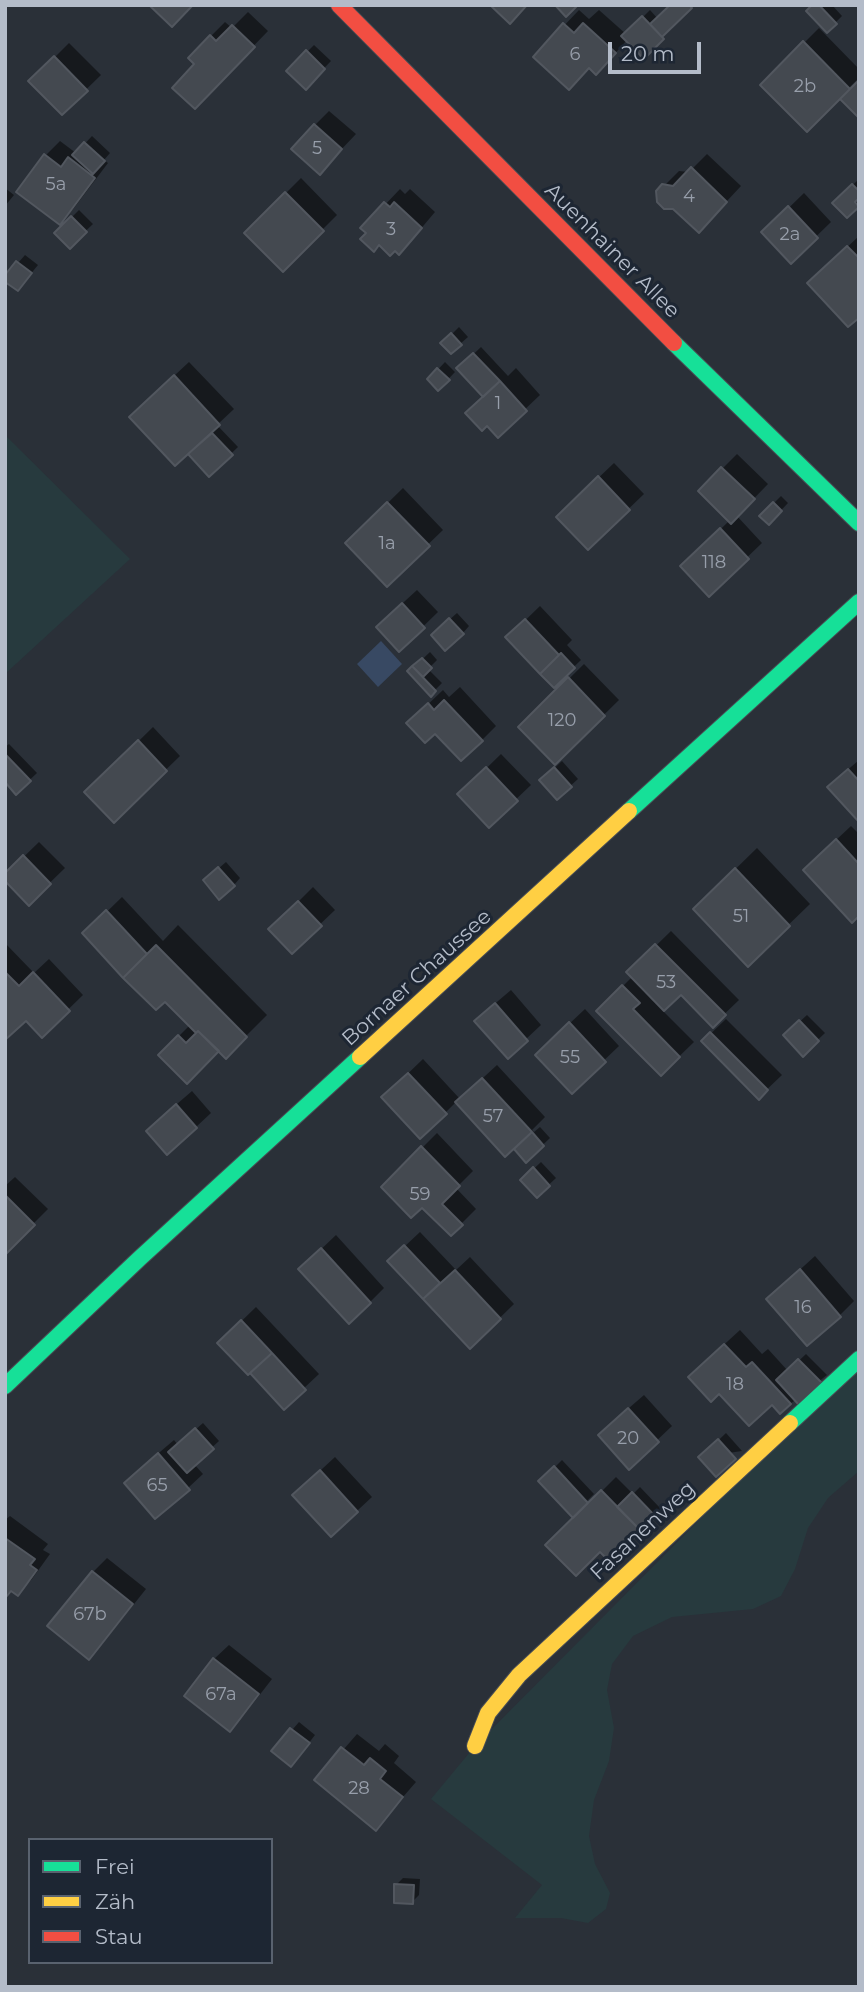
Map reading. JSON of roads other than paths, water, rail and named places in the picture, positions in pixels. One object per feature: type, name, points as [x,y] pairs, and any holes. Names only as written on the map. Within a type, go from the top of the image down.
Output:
[{"type":"street","name":"Auenhainer Allee","points":[[339,5],[695,365],[859,523]]},
{"type":"street","name":"Bornaer Chaussee","points":[[5,1386],[150,1250],[859,602]]},
{"type":"street","name":"Fasanenweg","points":[[475,1746],[488,1713],[519,1675],[859,1359]]},
{"type":"water","points":[[381,641],[402,664],[378,687],[357,664]]}]
